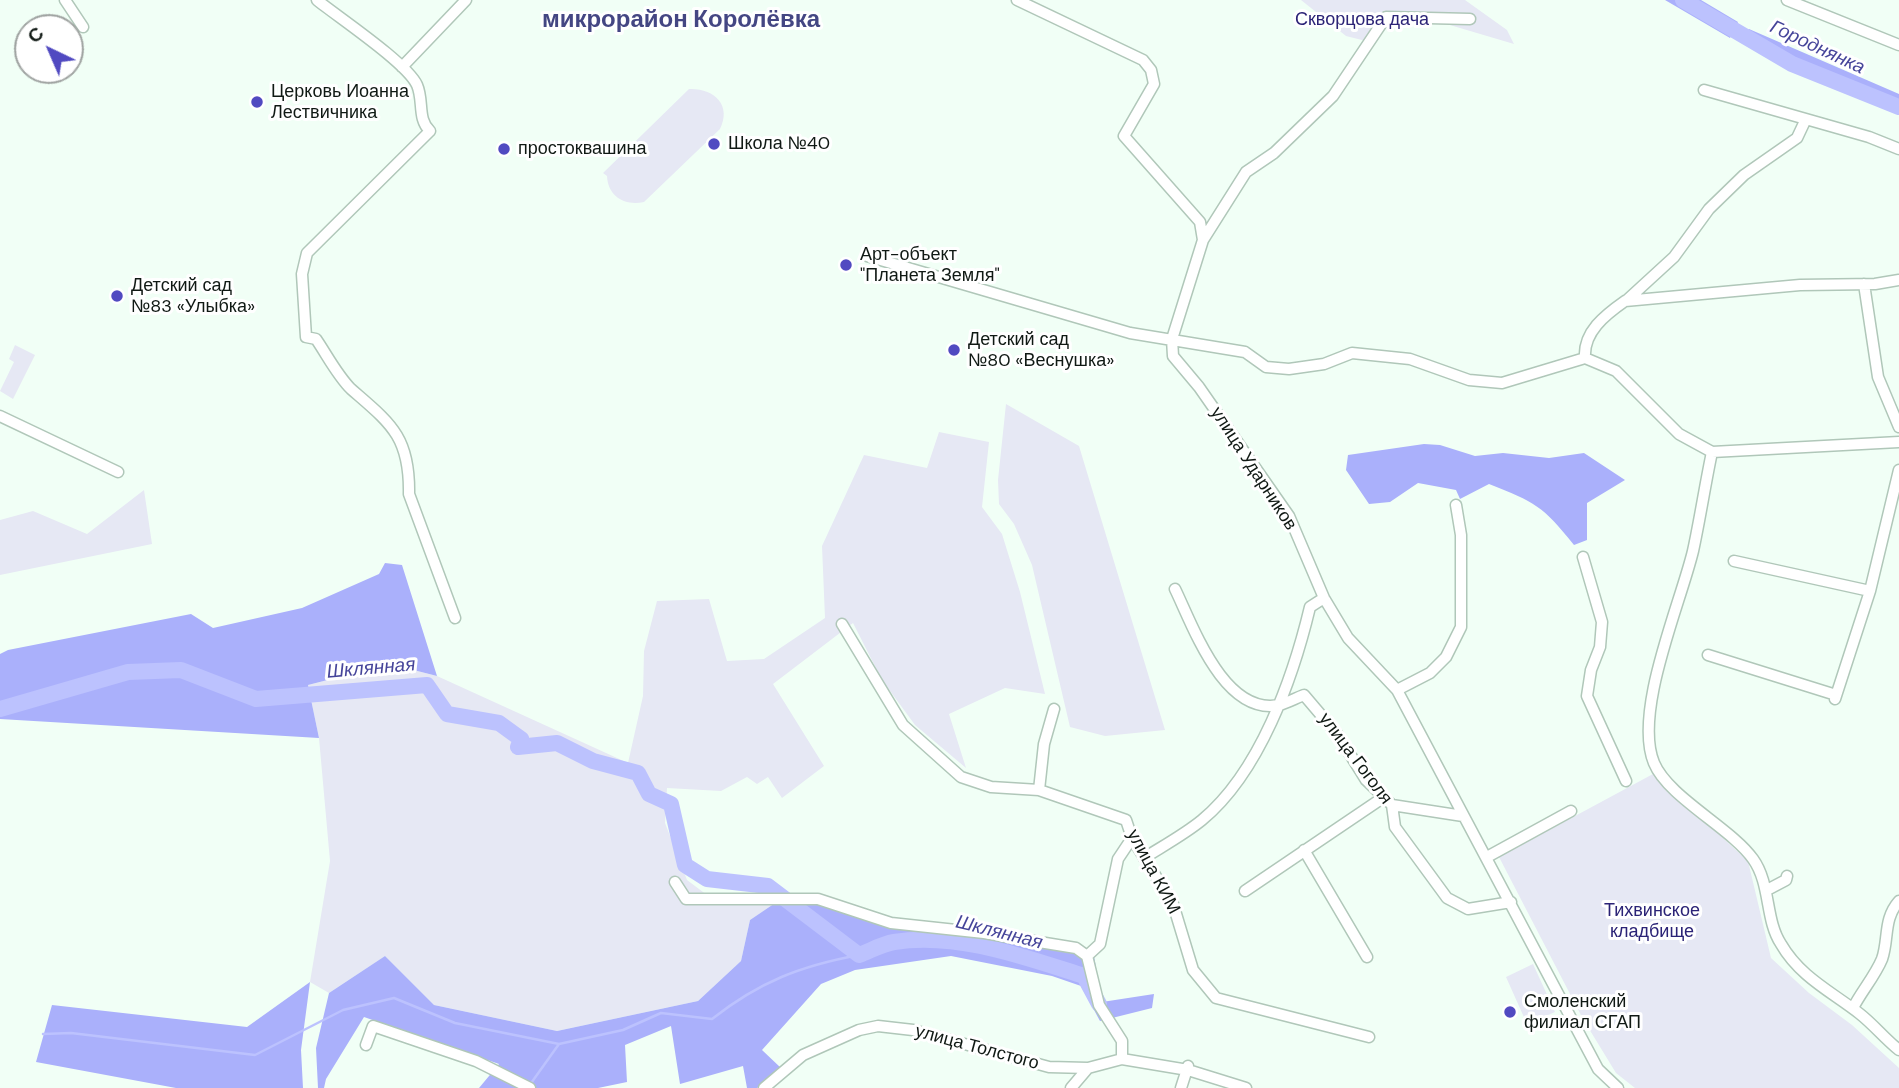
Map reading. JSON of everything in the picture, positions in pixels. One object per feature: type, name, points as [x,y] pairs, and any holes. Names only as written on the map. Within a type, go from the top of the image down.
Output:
[{"type":"street","points":[[317,0],[402,67],[417,84],[423,125],[430,131],[307,253],[302,274],[306,337],[316,339],[344,380],[376,408],[399,438],[409,479],[409,494],[455,618]]},
{"type":"street","points":[[402,67],[466,0]]},
{"type":"street","points":[[1017,0],[1143,60],[1151,70],[1154,84],[1124,136],[1200,222],[1203,240]]},
{"type":"street","points":[[1787,0],[1899,45]]},
{"type":"street","points":[[1172,340],[1203,240],[1246,172],[1274,153],[1333,96],[1386,17],[1470,19]]},
{"type":"street","points":[[1704,90],[1805,121],[1869,137],[1899,149]]},
{"type":"street","points":[[1585,358],[1584,345],[1603,317],[1674,257],[1709,209],[1744,175],[1797,138],[1805,121]]},
{"type":"street","points":[[867,256],[1077,319],[1172,340],[1245,352],[1266,367],[1289,369],[1324,365],[1352,353],[1410,359],[1469,380],[1502,383],[1585,358],[1616,371],[1679,434],[1712,452],[1899,442]]},
{"type":"street","points":[[1625,301],[1800,285],[1864,284],[1899,280]]},
{"type":"street","points":[[1864,284],[1878,377],[1899,427]]},
{"type":"street","name":"улица Ударников","points":[[1172,340],[1173,356],[1199,387],[1289,516],[1324,598],[1348,638],[1397,690],[1598,1069],[1618,1088]]},
{"type":"street","points":[[0,416],[118,472]]},
{"type":"street","points":[[1712,452],[1693,551],[1650,706],[1648,740],[1655,765],[1681,795],[1755,861],[1767,890],[1779,943],[1811,979],[1853,1008],[1899,1050]]},
{"type":"street","points":[[1708,656],[1835,697],[1870,591],[1899,470]]},
{"type":"street","points":[[1397,690],[1430,673],[1446,657],[1461,627],[1461,535],[1456,505]]},
{"type":"street","points":[[1583,557],[1602,622],[1600,647],[1591,670],[1587,696],[1626,780]]},
{"type":"street","points":[[1734,561],[1870,591]]},
{"type":"street","points":[[1175,589],[1213,668],[1247,700],[1278,705]]},
{"type":"street","points":[[1144,858],[1203,819],[1242,773],[1272,725],[1303,638],[1310,607],[1324,598]]},
{"type":"street","name":"улица КИМ","points":[[842,624],[903,725],[961,777],[991,787],[1039,790],[1126,820],[1132,838],[1173,904],[1193,970],[1216,998],[1369,1037]]},
{"type":"street","name":"улица Гоголя","points":[[1278,705],[1304,695],[1338,735],[1366,780],[1392,805],[1395,827],[1447,898],[1468,909],[1511,902]]},
{"type":"street","points":[[1039,790],[1044,744],[1054,709]]},
{"type":"street","points":[[1245,891],[1384,797]]},
{"type":"street","points":[[1392,805],[1464,816]]},
{"type":"street","points":[[1487,857],[1571,811]]},
{"type":"street","points":[[1087,956],[1100,944],[1118,859],[1132,838]]},
{"type":"street","points":[[1304,850],[1367,957]]},
{"type":"street","points":[[1767,890],[1786,880],[1787,876]]},
{"type":"street","points":[[675,882],[686,899],[818,899],[891,923],[1076,947],[1087,956],[1099,1005],[1122,1041],[1122,1059]]},
{"type":"street","points":[[1853,1008],[1881,961],[1886,925],[1899,901]]},
{"type":"street","points":[[366,1045],[373,1026],[476,1061],[526,1086]]},
{"type":"street","name":"улица Толстого","points":[[764,1088],[803,1055],[859,1030],[878,1026],[922,1033],[1049,1067],[1088,1068],[1122,1059],[1188,1068],[1246,1088]]},
{"type":"street","points":[[1071,1088],[1088,1068]]},
{"type":"street","points":[[1181,1088],[1188,1068]]},
{"type":"green space","name":"Скворцова дача","points":[[1301,0],[1465,0],[1507,30],[1514,44],[1406,12],[1370,42],[1346,36]]},
{"type":"green space","points":[[689,89],[706,91],[718,100],[724,112],[720,129],[644,202],[630,203],[614,195],[607,176],[603,173]]},
{"type":"green space","points":[[15,345],[35,355],[13,399],[0,391],[14,362],[9,359]]},
{"type":"green space","points":[[1006,404],[1079,446],[1165,730],[1105,736],[1070,727],[1032,565],[1014,524],[999,504],[998,480]]},
{"type":"green space","points":[[939,432],[989,442],[982,507],[1002,534],[1020,592],[1045,694],[1005,688],[949,714],[966,768],[915,725],[882,680],[853,623],[773,684],[824,766],[782,798],[768,777],[757,784],[747,777],[721,791],[667,788],[665,823],[687,880],[711,898],[784,897],[750,920],[741,961],[698,1001],[557,1031],[434,1005],[385,956],[329,993],[310,982],[330,861],[319,738],[308,685],[390,664],[437,676],[628,763],[643,696],[644,651],[657,601],[709,599],[727,661],[764,659],[825,618],[822,546],[864,455],[927,468]]},
{"type":"green space","points":[[144,490],[152,544],[0,575],[0,520],[33,511],[87,534]]},
{"type":"green space","name":"Тихвинское кладбище","points":[[1653,774],[1748,861],[1771,958],[1899,1068],[1899,1088],[1635,1088],[1616,1073],[1583,1019],[1499,857]]},
{"type":"green space","points":[[1533,964],[1555,1012],[1527,1024],[1506,977]]},
{"type":"shaded area","points":[[1665,0],[1701,0],[1738,22],[1730,38]]},
{"type":"shaded area","points":[[1749,29],[1899,94],[1899,115],[1740,42]]},
{"type":"shaded area","points":[[1424,444],[1440,445],[1475,456],[1503,453],[1549,458],[1584,453],[1625,480],[1587,503],[1587,540],[1574,545],[1546,513],[1489,484],[1460,499],[1456,490],[1418,483],[1390,502],[1369,504],[1346,470],[1348,455]]},
{"type":"shaded area","points":[[385,563],[402,565],[437,676],[390,664],[308,685],[319,738],[0,719],[0,654],[8,650],[191,614],[213,628],[302,608],[379,574]]},
{"type":"shaded area","points":[[784,897],[875,918],[1094,956],[1102,1002],[1154,994],[1152,1008],[1100,1021],[1081,986],[1052,976],[951,956],[855,970],[821,984],[762,1050],[781,1068],[757,1088],[747,1088],[743,1066],[680,1084],[671,1026],[625,1045],[627,1082],[598,1088],[479,1088],[499,1064],[364,1017],[326,1079],[324,1088],[318,1088],[316,1048],[329,993],[385,956],[434,1005],[557,1031],[698,1001],[741,961],[750,920]]},
{"type":"shaded area","points":[[310,982],[301,1050],[303,1088],[176,1088],[36,1062],[52,1005],[247,1027]]},
{"type":"waterway","name":"Городнянка","points":[[1683,0],[1792,64],[1899,107]]},
{"type":"waterway","name":"Шклянная","points":[[0,709],[128,672],[181,670],[256,699],[427,685],[447,714],[499,723],[521,739],[518,747],[557,743],[593,761],[638,773],[649,794],[671,804],[685,865],[707,879],[768,886],[859,955],[890,943],[918,940],[966,943],[1084,976],[1099,1004]]},
{"type":"waterway","points":[[43,1034],[71,1033],[255,1055],[343,1010],[394,998],[455,1023],[559,1044],[623,1030],[661,1013],[712,1019],[746,995],[781,977],[818,964],[859,955]]},
{"type":"waterway","points":[[529,1086],[559,1044]]},
{"type":"place","name":"Церковь Иоанна Лествичника","points":[[257,102]]},
{"type":"place","name":"Школа №40","points":[[714,144]]},
{"type":"place","name":"простоквашина","points":[[504,149]]},
{"type":"place","name":"Арт-объект \"Планета Земля\"","points":[[846,265]]},
{"type":"place","name":"Детский сад №83 «Улыбка»","points":[[117,296]]},
{"type":"place","name":"Детский сад №80 «Веснушка»","points":[[954,350]]},
{"type":"place","name":"Смоленский филиал СГАП","points":[[1510,1012]]},
{"type":"district","name":"микрорайон Королёвка","points":[[681,21]]}]
